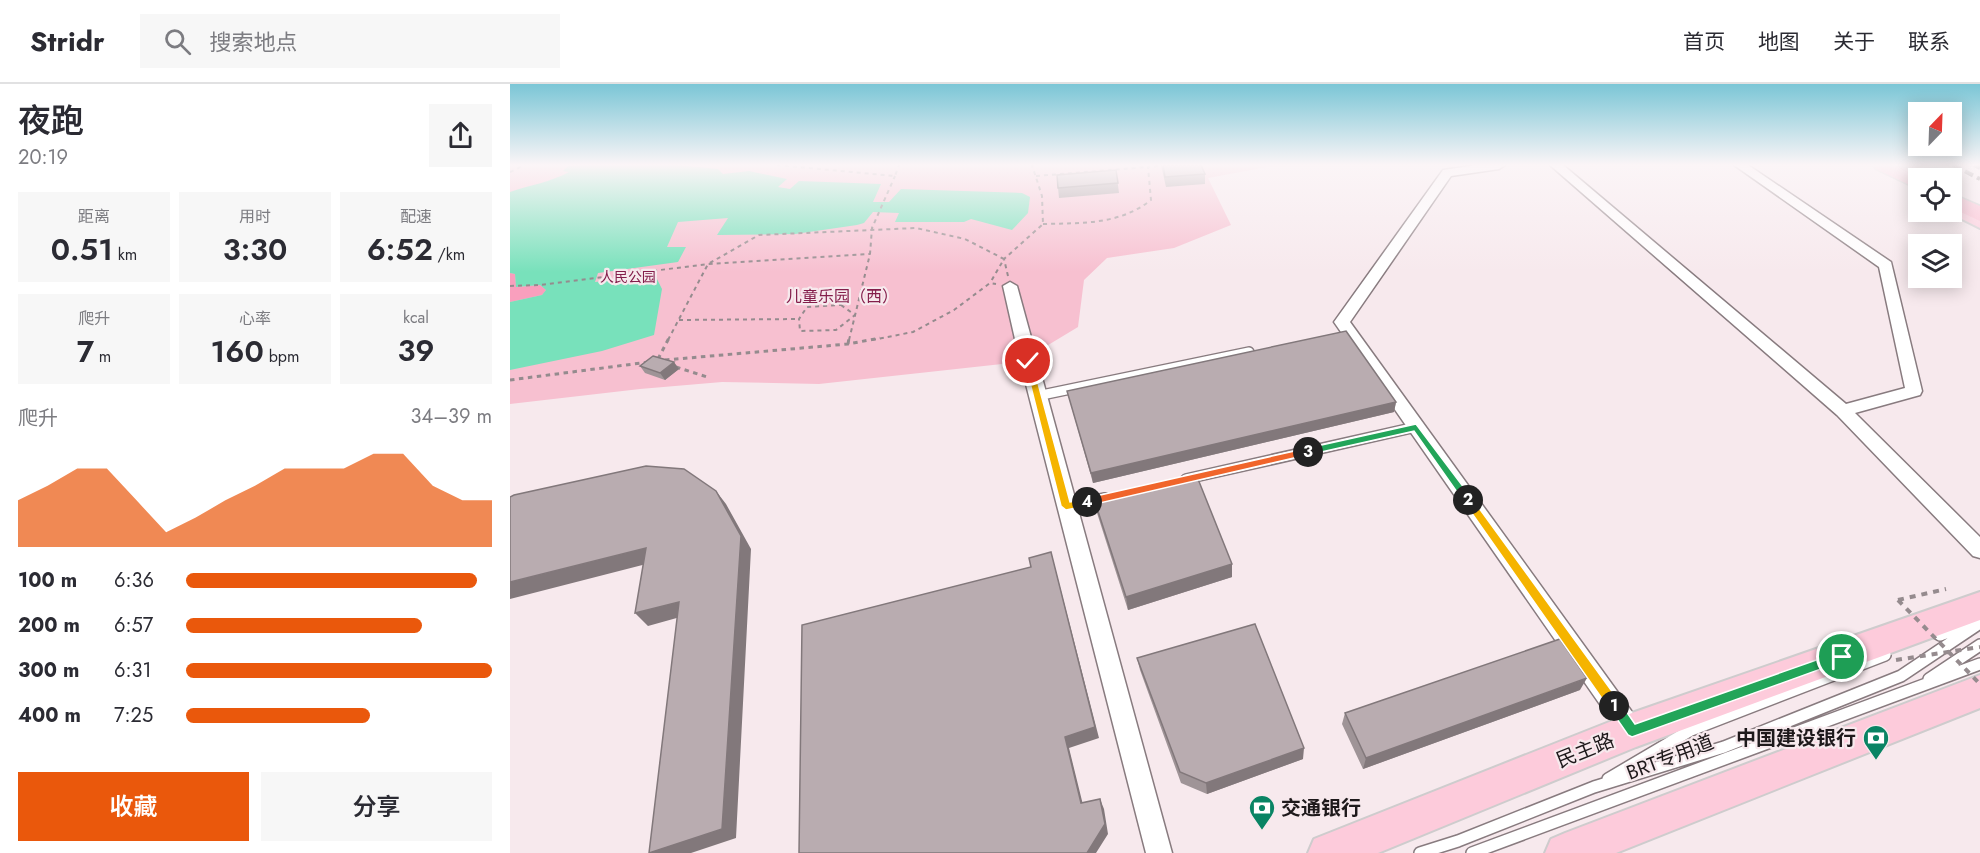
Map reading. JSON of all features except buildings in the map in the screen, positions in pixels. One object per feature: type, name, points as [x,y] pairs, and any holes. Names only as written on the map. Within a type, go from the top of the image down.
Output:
[{"type":"highway","points":[[1966,201],[1980,215]]},
{"type":"main road","points":[[1965,201],[1980,222]]},
{"type":"main road","name":"民主路","points":[[1328,853],[1632,731],[1980,606]]},
{"type":"main road","points":[[1565,853],[1980,691]]},
{"type":"street","points":[[1427,201],[1342,322],[1632,731]]},
{"type":"street","points":[[1598,201],[1843,411],[1980,550]]},
{"type":"street","points":[[1792,201],[1886,265],[1914,392],[1843,411]]},
{"type":"street","points":[[1010,286],[1037,396],[1159,853]]},
{"type":"lane","points":[[1037,396],[1249,352]]},
{"type":"lane","points":[[1171,483],[1416,427]]},
{"type":"lane","points":[[1066,506],[1113,496]]},
{"type":"lane","name":"BRT专用道","points":[[1925,640],[1980,622]]},
{"type":"lane","name":"BRT专用道","points":[[1420,853],[1458,842],[1594,787],[1724,747],[1901,676],[1980,622]]},
{"type":"lane","name":"BRT专用道","points":[[1917,687],[1980,646]]},
{"type":"lane","name":"BRT专用道","points":[[1594,787],[1691,730],[1894,656]]},
{"type":"lane","name":"BRT专用道","points":[[1472,853],[1980,664]]},
{"type":"path","points":[[848,344],[870,254],[872,228],[884,201]]},
{"type":"path","points":[[1042,201],[1042,224]]},
{"type":"path","points":[[510,380],[657,360],[848,344],[913,332],[954,310],[990,284],[1004,260],[1042,224],[1116,220],[1138,212],[1150,201]]},
{"type":"path","points":[[657,360],[708,264],[759,235],[872,228],[916,228],[965,239],[1004,260],[1010,286],[990,284]]},
{"type":"path","points":[[510,286],[540,285],[708,264],[870,254]]},
{"type":"path","points":[[841,305],[855,315],[836,330],[800,331],[799,319],[807,307],[841,305]]},
{"type":"path","points":[[679,320],[799,319]]},
{"type":"path","points":[[657,360],[707,377]]},
{"type":"path","points":[[1946,589],[1898,600],[1980,684]]},
{"type":"path","points":[[1894,656],[1949,652],[1980,646]]},
{"type":"green space","name":"人民公园","points":[[510,201],[1219,201],[1231,225],[1174,248],[1107,258],[1084,280],[1078,327],[1020,362],[819,384],[722,382],[510,404]]},
{"type":"shaded area","points":[[510,201],[1030,201],[1028,213],[1012,230],[971,219],[964,222],[895,222],[899,213],[873,212],[864,223],[857,225],[795,234],[717,235],[728,218],[678,222],[667,247],[686,247],[678,262],[598,273],[595,282],[655,275],[662,289],[654,335],[602,351],[510,370],[510,302],[542,295],[546,290],[540,285],[516,287],[515,274],[510,273]]},
{"type":"shaded area","points":[[510,273],[515,274],[516,287],[540,285],[546,290],[542,295],[510,302]]},
{"type":"place","name":"中国建设银行","points":[[1876,761]]},
{"type":"place","name":"交通银行","points":[[1262,831]]},
{"type":"route","points":[[1028,361],[1066,506],[1416,427],[1632,731],[1842,657]]},
{"type":"park label","name":"儿童乐园（西）","points":[[842,296]]}]
